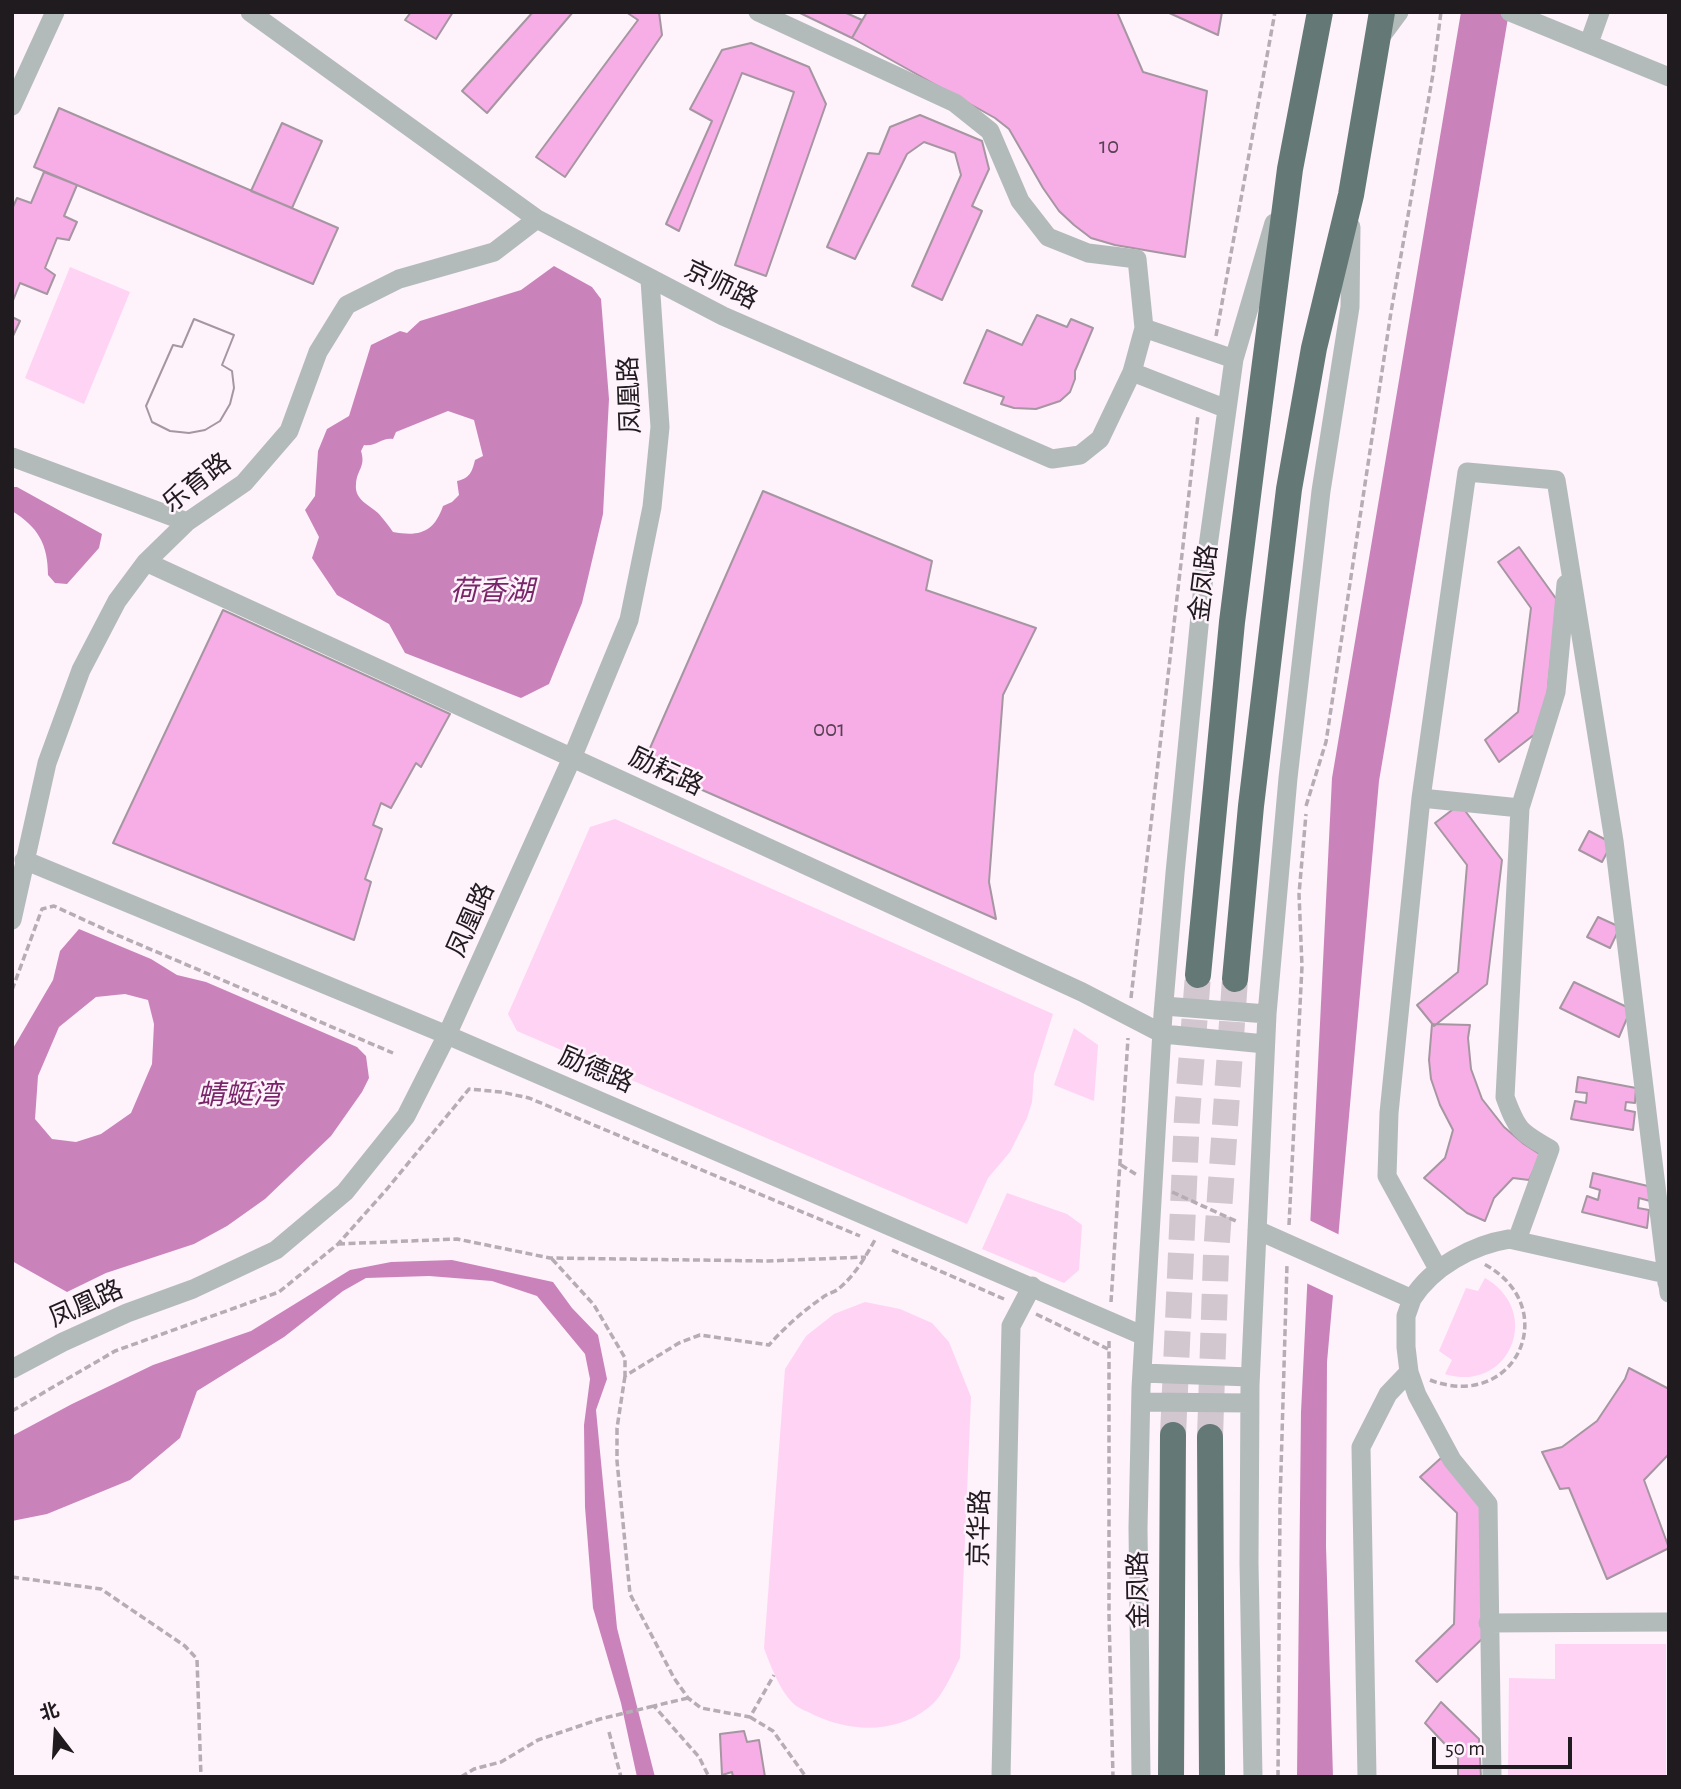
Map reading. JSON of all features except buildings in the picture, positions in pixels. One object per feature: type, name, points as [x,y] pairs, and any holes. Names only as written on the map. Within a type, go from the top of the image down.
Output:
[{"type":"highway","name":"金凤路","points":[[1198,975],[1233,622],[1290,169],[1320,12]]},
{"type":"highway","points":[[1235,979],[1254,779],[1289,489],[1314,348],[1351,195],[1382,12]]},
{"type":"highway","name":"金凤路","points":[[1171,1777],[1172,1435]]},
{"type":"highway","points":[[1210,1437],[1212,1777]]},
{"type":"street","points":[[12,106],[55,12]]},
{"type":"street","name":"京师路","points":[[250,12],[537,219],[723,316],[1052,459],[1080,455],[1100,439],[1132,372],[1144,328]]},
{"type":"street","points":[[758,12],[955,103],[990,131],[1020,201],[1048,237],[1088,253],[1137,259],[1144,328],[1234,359]]},
{"type":"street","points":[[1376,42],[1399,12]]},
{"type":"street","points":[[1589,43],[1600,12]]},
{"type":"street","points":[[1512,13],[1669,77]]},
{"type":"street","name":"金凤路","points":[[1141,1777],[1138,1528],[1141,1402],[1164,1006],[1204,575],[1234,359],[1290,169]]},
{"type":"street","points":[[1253,1777],[1249,1563],[1250,1377],[1266,1014],[1288,778],[1321,491],[1350,307],[1351,195]]},
{"type":"street","name":"乐育路","points":[[12,920],[47,763],[81,670],[117,601],[146,562],[187,522],[244,483],[289,431],[318,352],[347,304],[399,279],[494,252],[537,219]]},
{"type":"street","name":"凤凰路","points":[[12,1369],[62,1342],[127,1313],[193,1289],[276,1250],[345,1192],[405,1116],[447,1035],[572,758],[629,621],[652,507],[660,427],[650,279]]},
{"type":"street","points":[[1132,372],[1227,409]]},
{"type":"street","points":[[12,457],[187,522]]},
{"type":"street","points":[[1438,1269],[1387,1175],[1389,1112],[1421,798],[1467,472],[1556,480],[1614,841],[1668,1286],[1517,1240],[1498,1241],[1438,1269],[1421,1284],[1412,1298],[1406,1316],[1409,1372],[1417,1395],[1452,1460],[1488,1504],[1492,1777]]},
{"type":"street","points":[[1517,1240],[1550,1149],[1522,1134],[1505,1097],[1520,808],[1556,692],[1568,552]]},
{"type":"street","name":"励耘路","points":[[146,562],[1129,1015],[1163,1034]]},
{"type":"street","points":[[1421,798],[1520,808]]},
{"type":"street","name":"励德路","points":[[24,860],[422,1024],[1144,1336]]},
{"type":"street","points":[[1164,1006],[1266,1014]]},
{"type":"street","points":[[1163,1034],[1265,1044]]},
{"type":"street","points":[[1257,1230],[1412,1298]]},
{"type":"street","name":"京华路","points":[[1001,1777],[1011,1326],[1031,1286]]},
{"type":"street","points":[[1367,1777],[1361,1447],[1388,1394],[1409,1372]]},
{"type":"street","points":[[1142,1373],[1250,1377]]},
{"type":"street","points":[[1141,1402],[1250,1403]]},
{"type":"street","points":[[1488,1623],[1669,1622]]},
{"type":"path","points":[[1220,318],[1275,12]]},
{"type":"path","points":[[1279,1777],[1280,1504],[1302,966],[1299,894],[1306,804],[1326,742],[1391,312],[1433,74],[1441,12]]},
{"type":"path","points":[[1113,1777],[1109,1615],[1108,1349],[1129,1015],[1198,410]]},
{"type":"path","points":[[12,990],[42,909],[54,906],[393,1053]]},
{"type":"path","points":[[12,1411],[115,1351],[279,1292],[338,1244],[469,1089],[529,1098],[861,1236]]},
{"type":"path","points":[[1121,1165],[1153,1184],[1257,1230]]},
{"type":"path","points":[[338,1244],[457,1239],[550,1258],[768,1261],[866,1257],[836,1290],[824,1296],[777,1335],[769,1345],[700,1335],[678,1343],[625,1376]]},
{"type":"path","points":[[886,1247],[1108,1349]]},
{"type":"path","points":[[1409,1372],[1443,1385],[1461,1388],[1479,1385],[1495,1378],[1509,1367],[1519,1352],[1525,1325],[1520,1299],[1508,1281],[1494,1269],[1467,1254]]},
{"type":"path","points":[[550,1258],[594,1305],[625,1358],[617,1428],[617,1461],[630,1594],[674,1678],[688,1698],[701,1708],[750,1717],[773,1731],[806,1777]]},
{"type":"path","points":[[12,1577],[101,1589],[185,1646],[197,1659],[201,1777]]},
{"type":"path","points":[[750,1717],[774,1675]]},
{"type":"path","points":[[461,1777],[474,1769],[501,1762],[538,1740],[600,1719],[688,1698]]},
{"type":"path","points":[[654,1706],[699,1758],[709,1777]]},
{"type":"path","points":[[609,1732],[621,1777]]},
{"type":"shaded area","points":[[70,267],[130,292],[84,404],[25,378]]},
{"type":"shaded area","points":[[615,819],[1053,1014],[1034,1074],[1032,1102],[1027,1118],[1010,1152],[988,1178],[967,1224],[517,1031],[508,1014],[590,827]]},
{"type":"shaded area","points":[[1074,1028],[1098,1045],[1094,1101],[1054,1085]]},
{"type":"shaded area","points":[[1007,1193],[1067,1214],[1082,1225],[1079,1270],[1064,1283],[982,1249]]},
{"type":"shaded area","points":[[1485,1278],[1503,1293],[1513,1310],[1515,1329],[1511,1346],[1501,1361],[1487,1372],[1468,1377],[1445,1374],[1452,1360],[1439,1351],[1466,1288],[1478,1291]]},
{"type":"shaded area","points":[[865,1302],[900,1309],[932,1323],[949,1342],[971,1397],[960,1658],[942,1692],[928,1708],[901,1722],[872,1728],[828,1721],[795,1705],[781,1686],[764,1648],[785,1369],[806,1336],[834,1314]]},
{"type":"shaded area","points":[[1555,1644],[1666,1644],[1666,1777],[1508,1777],[1509,1678],[1555,1679]]},
{"type":"water","points":[[1461,12],[1509,12],[1379,781],[1327,1362],[1326,1546],[1333,1777],[1297,1777],[1301,1412],[1332,778]]},
{"type":"water","name":"荷香湖","points":[[554,266],[592,287],[601,299],[609,399],[603,514],[582,603],[549,684],[521,698],[405,653],[389,624],[337,595],[312,558],[319,537],[305,510],[315,496],[318,451],[327,429],[349,416],[371,345],[400,331],[407,333],[420,321],[521,290]],"holes":[[[448,411],[474,420],[483,456],[475,460],[468,476],[457,481],[459,495],[443,506],[435,522],[425,531],[411,534],[393,532],[379,514],[357,494],[356,484],[364,445],[393,439],[396,432]]]},
{"type":"water","points":[[12,487],[17,487],[102,534],[99,548],[67,584],[55,583],[48,575],[46,554],[40,537],[29,523],[12,511]]},
{"type":"water","name":"蜻蜓湾","points":[[79,929],[151,959],[177,975],[206,982],[357,1047],[366,1056],[369,1078],[331,1136],[265,1199],[227,1226],[194,1244],[106,1273],[67,1292],[12,1261],[12,1050],[53,980],[60,951]],"holes":[[[125,994],[148,1000],[154,1024],[152,1064],[131,1113],[101,1134],[76,1142],[52,1139],[35,1119],[38,1076],[59,1027],[96,997]]]},
{"type":"water","points":[[452,1260],[553,1282],[572,1308],[598,1335],[607,1379],[596,1410],[617,1628],[655,1777],[637,1777],[621,1703],[593,1608],[585,1507],[584,1425],[590,1379],[585,1354],[537,1296],[492,1281],[429,1276],[366,1278],[343,1291],[284,1337],[197,1391],[180,1438],[130,1480],[47,1514],[12,1521],[12,1436],[153,1365],[251,1331],[350,1270],[391,1262]]},
{"type":"pier","points":[[1307,1219],[1342,1236],[1336,1297],[1304,1282]]},
{"type":"tunnel","points":[[1173,1435],[1187,1116],[1198,975]]},
{"type":"tunnel","points":[[1210,1437],[1216,1255],[1235,979]]}]
